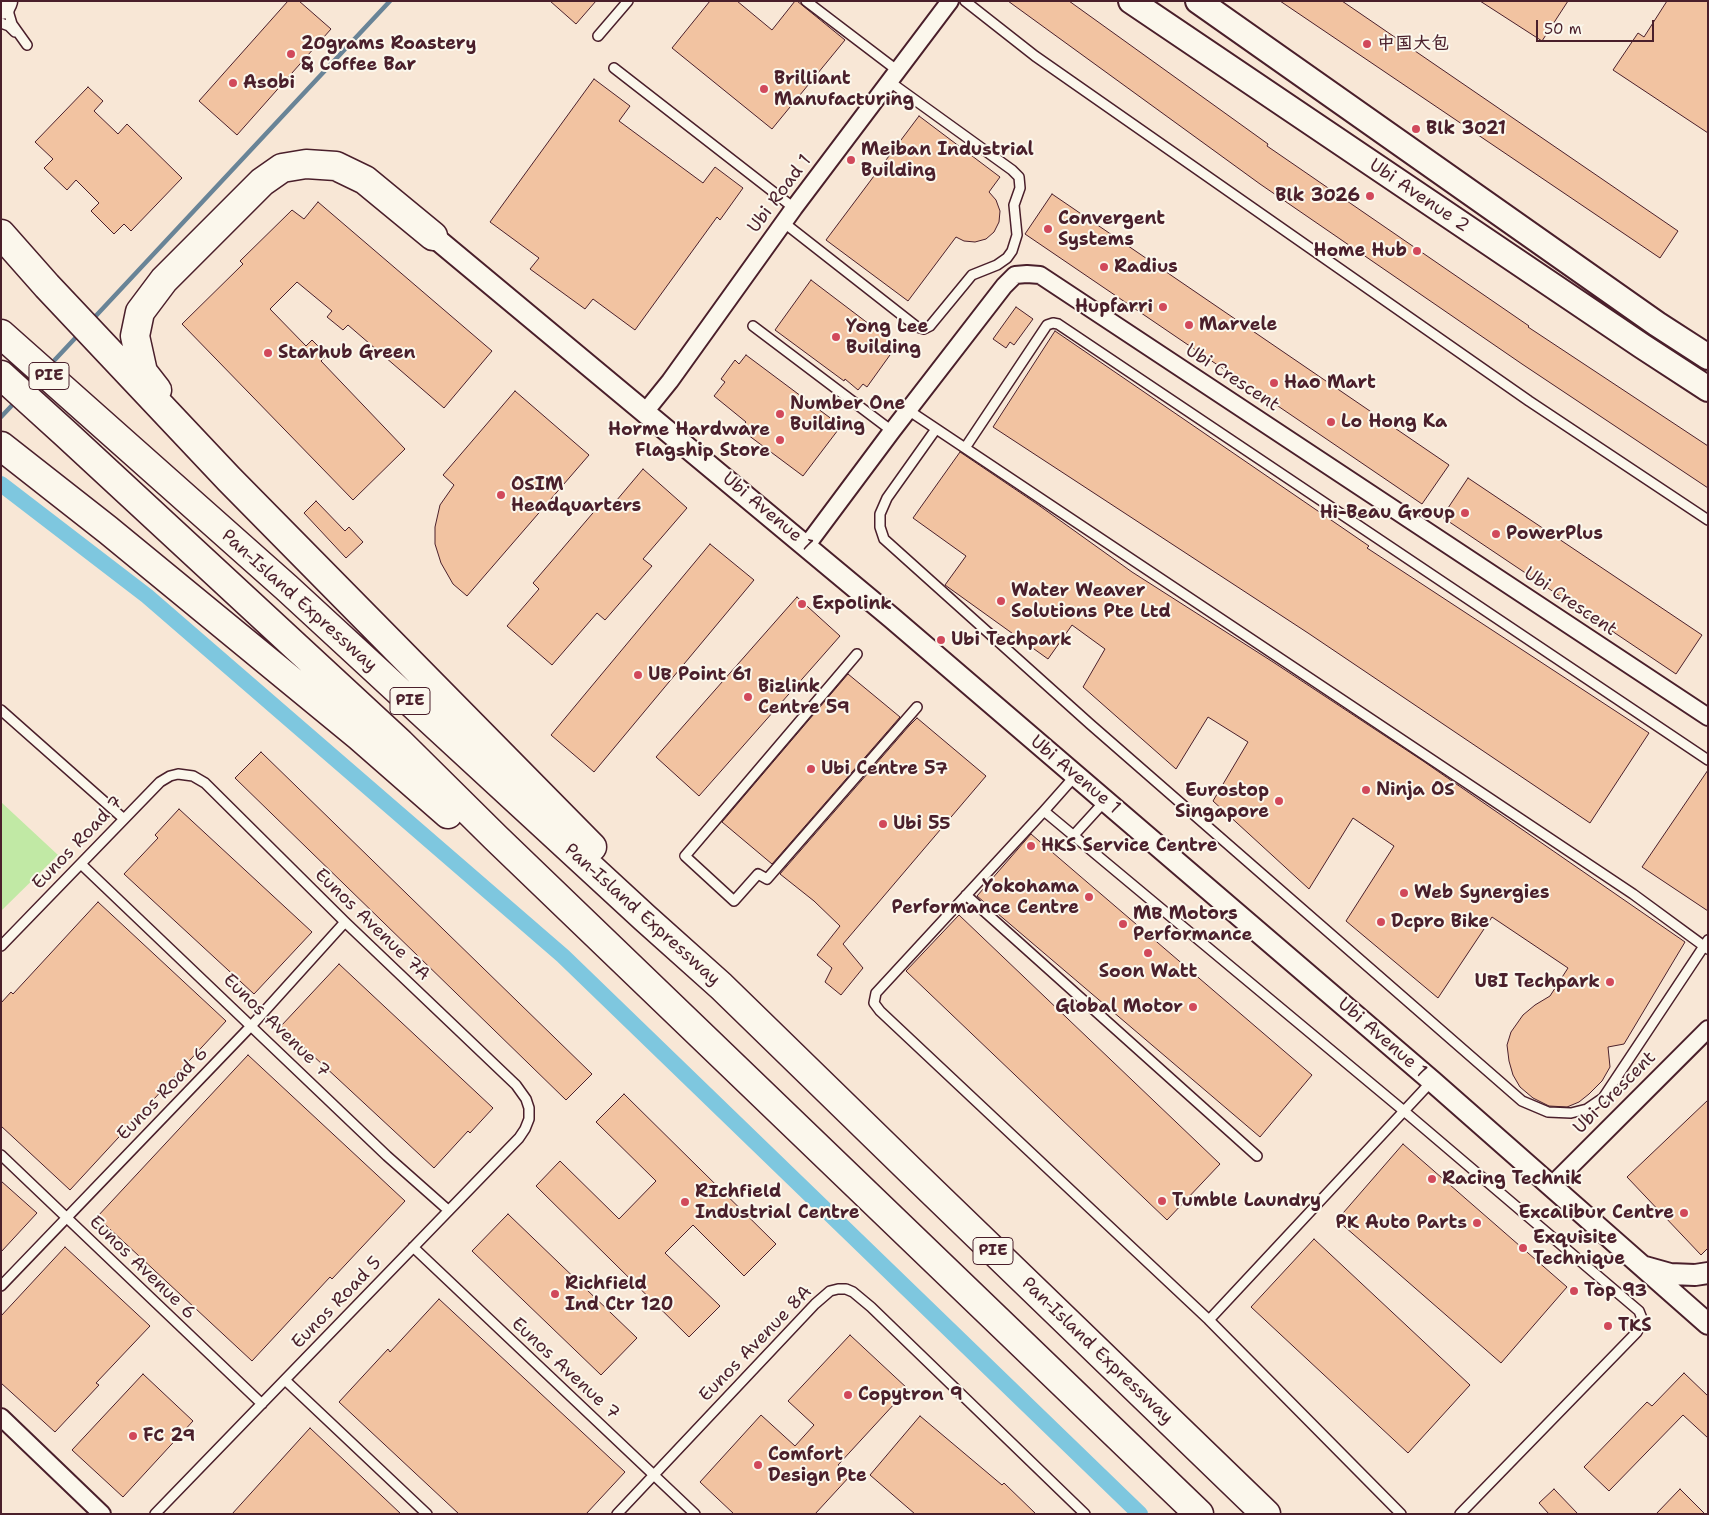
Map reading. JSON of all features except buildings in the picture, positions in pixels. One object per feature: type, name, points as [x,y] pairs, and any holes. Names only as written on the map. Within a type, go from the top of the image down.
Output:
[{"type":"highway","points":[[1,5],[3,1]]},
{"type":"highway","points":[[230,479],[143,372],[136,336],[140,312],[164,280],[262,182],[282,168],[306,164],[336,166],[365,180],[433,236]]},
{"type":"highway","points":[[1,234],[230,479],[580,834],[721,986]]},
{"type":"highway","name":"Pan-Island Expressway","points":[[1,334],[287,588],[721,986],[1266,1514]]},
{"type":"highway","name":"Pan-Island Expressway","points":[[1,376],[400,743],[1199,1514]]},
{"type":"highway","points":[[1,446],[108,530],[360,737],[462,827],[496,837]]},
{"type":"main road","name":"Ubi Avenue 2","points":[[1131,1],[1708,389]]},
{"type":"main road","name":"Ubi Avenue 2","points":[[1198,1],[1649,318],[1708,357]]},
{"type":"street","name":"Ubi Road 1","points":[[645,412],[670,382],[794,208],[950,1]]},
{"type":"street","name":"Ubi Avenue 1","points":[[433,236],[807,545],[1432,1081],[1641,1265],[1704,1314]]},
{"type":"street","name":"Ubi Crescent","points":[[807,545],[1004,286],[1015,275],[1040,275],[1708,717]]},
{"type":"street","name":"Ubi Crescent","points":[[1551,1186],[1708,1029]]},
{"type":"street","points":[[1641,1265],[1670,1274],[1695,1275],[1708,1272]]},
{"type":"street","points":[[1,1418],[102,1514]]},
{"type":"lane","points":[[1,23],[9,26],[27,45],[12,24],[8,1]]},
{"type":"lane","points":[[598,36],[628,1]]},
{"type":"lane","points":[[784,222],[917,327],[924,330],[930,326],[972,275],[997,265],[1007,258],[1017,235],[1014,205],[1020,188],[1019,177],[894,77],[806,1]]},
{"type":"lane","points":[[965,1],[1035,56],[1520,396],[1708,520]]},
{"type":"lane","points":[[614,68],[794,208]]},
{"type":"lane","points":[[965,448],[1047,325],[1058,324],[1708,760]]},
{"type":"lane","points":[[753,326],[892,431]]},
{"type":"lane","points":[[908,410],[1707,945],[1603,1098],[1587,1108],[1572,1113],[1548,1112],[1522,1101],[1090,724],[884,539],[880,527],[880,514],[898,482],[936,429]]},
{"type":"lane","points":[[857,654],[685,856],[734,901],[758,874],[767,879],[917,706]]},
{"type":"lane","points":[[1,710],[124,819]]},
{"type":"lane","name":"Eunos Road 7","points":[[1,946],[160,782],[170,776],[184,774]]},
{"type":"lane","name":"Eunos Avenue 7A","points":[[184,774],[193,776],[205,783],[345,922],[516,1084],[526,1099],[529,1108]]},
{"type":"lane","points":[[1075,776],[876,993],[874,1002],[880,1011],[1210,1320],[1401,1514]]},
{"type":"lane","points":[[1074,835],[1106,801]]},
{"type":"lane","points":[[1044,811],[1404,1111],[1640,1311],[1642,1321],[1637,1332],[1460,1514]]},
{"type":"lane","name":"Eunos Avenue 7","points":[[81,864],[388,1156],[448,1210]]},
{"type":"lane","points":[[966,895],[1257,1156]]},
{"type":"lane","name":"Eunos Road 6","points":[[1,1286],[252,1026],[345,922]]},
{"type":"lane","points":[[1210,1320],[1432,1081]]},
{"type":"lane","name":"Eunos Road 5","points":[[160,1512],[519,1138],[529,1120],[529,1108]]},
{"type":"lane","name":"Eunos Avenue 6","points":[[1,1155],[262,1404]]},
{"type":"lane","name":"Eunos Avenue 7","points":[[413,1248],[695,1514]]},
{"type":"lane","name":"Eunos Avenue 8A","points":[[617,1514],[815,1304],[830,1291],[838,1289],[846,1289],[853,1292],[872,1307],[1086,1514]]},
{"type":"lane","points":[[285,1380],[427,1514]]},
{"type":"green space","points":[[1,802],[58,855],[1,911]]},
{"type":"waterway","points":[[92,320],[390,1]]},
{"type":"waterway","points":[[50,365],[80,333]]},
{"type":"waterway","points":[[1,417],[17,400]]},
{"type":"waterway","points":[[1,484],[147,596],[563,956],[1140,1514]]},
{"type":"place","name":"中国大包","points":[[1367,44]]},
{"type":"place","name":"20grams Roastery & Coffee Bar","points":[[291,54]]},
{"type":"place","name":"Asobi","points":[[233,83]]},
{"type":"place","name":"Brilliant Manufacturing","points":[[764,89]]},
{"type":"place","name":"Blk 3021","points":[[1416,129]]},
{"type":"place","name":"Meiban Industrial Building","points":[[851,160]]},
{"type":"place","name":"Blk 3026","points":[[1370,196]]},
{"type":"place","name":"Convergent Systems","points":[[1048,229]]},
{"type":"place","name":"Home Hub","points":[[1417,251]]},
{"type":"place","name":"Radius","points":[[1104,267]]},
{"type":"place","name":"Hupfarri","points":[[1163,307]]},
{"type":"place","name":"Marvele","points":[[1189,325]]},
{"type":"place","name":"Yong Lee Building","points":[[836,337]]},
{"type":"place","name":"Starhub Green","points":[[268,353]]},
{"type":"place","name":"Hao Mart","points":[[1274,383]]},
{"type":"place","name":"Number One Building","points":[[780,414]]},
{"type":"place","name":"Lo Hong Ka","points":[[1331,422]]},
{"type":"place","name":"Horme Hardware Flagship Store","points":[[780,440]]},
{"type":"place","name":"OSIM Headquarters","points":[[501,495]]},
{"type":"place","name":"Hi-Beau Group","points":[[1465,513]]},
{"type":"place","name":"PowerPlus","points":[[1496,534]]},
{"type":"place","name":"Water Weaver Solutions Pte Ltd","points":[[1001,601]]},
{"type":"place","name":"Expolink","points":[[802,604]]},
{"type":"place","name":"Ubi Techpark","points":[[941,640]]},
{"type":"place","name":"UB Point 61","points":[[638,675]]},
{"type":"place","name":"Bizlink Centre 59","points":[[748,697]]},
{"type":"place","name":"Ubi Centre 57","points":[[811,769]]},
{"type":"place","name":"Ninja OS","points":[[1366,790]]},
{"type":"place","name":"Eurostop Singapore","points":[[1279,801]]},
{"type":"place","name":"Ubi 55","points":[[883,824]]},
{"type":"place","name":"HKS Service Centre","points":[[1031,846]]},
{"type":"place","name":"Web Synergies","points":[[1404,893]]},
{"type":"place","name":"Yokohama Performance Centre","points":[[1089,897]]},
{"type":"place","name":"Dcpro Bike","points":[[1381,922]]},
{"type":"place","name":"MB Motors Performance","points":[[1123,924]]},
{"type":"place","name":"Soon Watt","points":[[1148,953]]},
{"type":"place","name":"UBI Techpark","points":[[1610,982]]},
{"type":"place","name":"Global Motor","points":[[1193,1007]]},
{"type":"place","name":"Racing Technik","points":[[1432,1179]]},
{"type":"place","name":"Tumble Laundry","points":[[1162,1201]]},
{"type":"place","name":"RIchfield Industrial Centre","points":[[685,1202]]},
{"type":"place","name":"Excalibur Centre","points":[[1684,1213]]},
{"type":"place","name":"PK Auto Parts","points":[[1477,1223]]},
{"type":"place","name":"Exquisite Technique","points":[[1523,1248]]},
{"type":"place","name":"Top 93","points":[[1574,1291]]},
{"type":"place","name":"Richfield Ind Ctr 120","points":[[555,1294]]},
{"type":"place","name":"TKS","points":[[1608,1326]]},
{"type":"place","name":"Copytron 9","points":[[848,1395]]},
{"type":"place","name":"FC 29","points":[[133,1436]]},
{"type":"place","name":"Comfort Design Pte","points":[[758,1465]]}]
